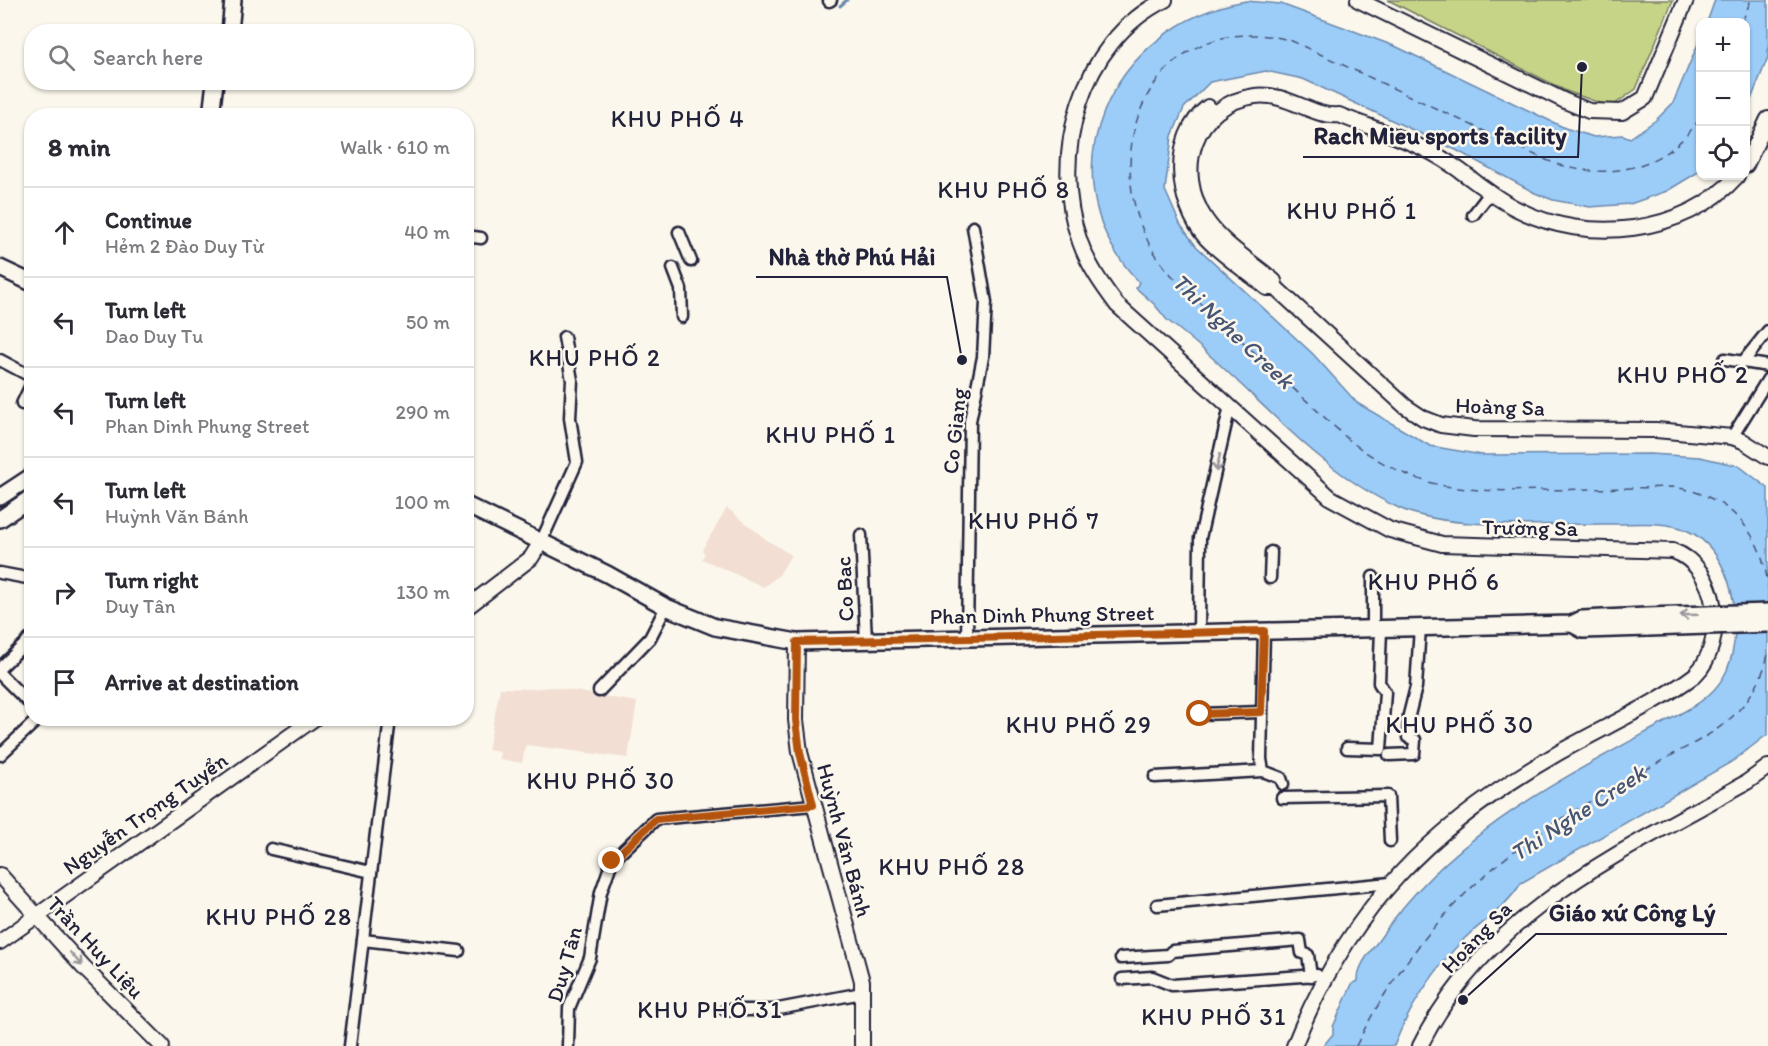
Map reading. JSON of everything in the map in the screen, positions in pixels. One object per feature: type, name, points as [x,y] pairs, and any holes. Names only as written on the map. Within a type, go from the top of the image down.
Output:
[{"type":"main road","points":[[222,24],[224,0]]},
{"type":"main road","points":[[231,24],[233,0]]},
{"type":"main road","points":[[212,108],[214,90]]},
{"type":"main road","points":[[222,108],[223,90]]},
{"type":"main road","points":[[0,268],[24,279]]},
{"type":"main road","points":[[0,497],[24,481]]},
{"type":"main road","points":[[0,519],[24,502]]},
{"type":"main road","name":"Phan Dinh Phung Street","points":[[474,509],[666,607],[715,627],[797,642],[1572,624],[1583,630],[1647,622]]},
{"type":"main road","points":[[1647,622],[1768,612]]},
{"type":"main road","points":[[1647,622],[1768,624]]},
{"type":"street","name":"Trường Sa","points":[[1165,0],[1150,8],[1119,35],[1090,76],[1076,115],[1069,149],[1068,186],[1079,241],[1097,278],[1121,309],[1331,498],[1390,530],[1423,541],[1461,546],[1672,551],[1693,564],[1711,593],[1712,643],[1705,662],[1695,675],[1492,793],[1439,835],[1391,883],[1353,932],[1326,975],[1292,1046]]},
{"type":"street","points":[[1358,0],[1565,101],[1589,111],[1622,112],[1645,98],[1686,0]]},
{"type":"street","name":"Hoàng Sa","points":[[1732,180],[1715,195],[1689,211],[1662,221],[1614,229],[1581,230],[1553,225],[1518,210],[1430,151],[1339,115],[1333,109],[1311,104],[1280,88],[1251,88],[1238,92],[1204,110],[1195,121],[1185,146],[1181,177],[1197,224],[1206,238],[1263,278],[1267,288],[1276,288],[1405,406],[1423,418],[1441,425],[1474,429],[1656,430],[1732,437],[1743,441],[1768,457]]},
{"type":"street","points":[[1750,157],[1768,119]]},
{"type":"street","points":[[1473,215],[1490,193]]},
{"type":"street","name":"Co Giang","points":[[968,639],[966,523],[970,421],[983,357],[986,302],[974,227]]},
{"type":"street","points":[[679,232],[691,261]]},
{"type":"street","points":[[474,237],[481,237]]},
{"type":"street","points":[[673,268],[681,289],[682,317]]},
{"type":"street","points":[[1743,362],[1768,331]]},
{"type":"street","points":[[474,602],[531,558],[541,542],[577,462],[570,418],[572,380],[564,337]]},
{"type":"street","points":[[1725,359],[1768,366]]},
{"type":"street","points":[[0,360],[24,373]]},
{"type":"street","points":[[1732,437],[1768,379]]},
{"type":"street","points":[[22,404],[24,400]]},
{"type":"street","points":[[1199,633],[1200,538],[1230,406]]},
{"type":"street","name":"Co Bac","points":[[861,535],[866,640]]},
{"type":"street","points":[[1270,578],[1271,552]]},
{"type":"street","points":[[0,573],[24,578]]},
{"type":"street","points":[[1347,748],[1381,749],[1385,692],[1379,683],[1374,577]]},
{"type":"street","points":[[599,690],[650,638],[666,607]]},
{"type":"street","points":[[1389,754],[1414,754],[1414,740],[1408,737],[1409,715],[1416,687],[1420,628]]},
{"type":"street","points":[[1263,771],[1261,712],[1264,631]]},
{"type":"street","name":"Huỳnh Văn Bánh","points":[[797,642],[796,720],[800,753],[862,981],[862,1046]]},
{"type":"street","points":[[0,668],[24,645]]},
{"type":"street","points":[[0,674],[24,698]]},
{"type":"street","points":[[1200,714],[1261,712]]},
{"type":"street","points":[[0,755],[31,726]]},
{"type":"street","name":"Nguyễn Trọng Tuyển","points":[[0,942],[304,726]]},
{"type":"street","points":[[350,1046],[389,726]]},
{"type":"street","name":"Hoàng Sa","points":[[1420,1046],[1444,1004],[1467,973],[1533,909],[1583,874],[1747,782],[1768,767]]},
{"type":"street","points":[[1155,777],[1263,771],[1281,778],[1283,784]]},
{"type":"street","points":[[1282,798],[1388,796],[1390,841]]},
{"type":"street","name":"Duy Tân","points":[[568,1046],[569,1008],[590,958],[601,892],[612,861],[656,819],[813,805]]},
{"type":"street","points":[[271,849],[371,872]]},
{"type":"street","name":"Trần Huy Liệu","points":[[0,875],[83,967],[162,1046]]},
{"type":"street","points":[[1157,905],[1391,883]]},
{"type":"street","points":[[363,940],[459,951]]},
{"type":"street","points":[[1121,958],[1168,955],[1172,951],[1300,940],[1302,953],[1308,955],[1311,976]]},
{"type":"street","points":[[1122,979],[1152,977],[1172,985],[1326,975]]},
{"type":"street","points":[[725,1010],[773,1011],[862,993]]},
{"type":"shaded area","points":[[727,508],[767,540],[791,555],[779,575],[764,587],[702,559],[705,553],[702,550]]},
{"type":"shaded area","points":[[552,687],[637,702],[628,758],[526,745],[522,763],[499,759],[500,752],[488,750],[500,688]]},
{"type":"green space","points":[[1388,0],[1673,0],[1636,89],[1611,107],[1566,91]]},
{"type":"water","points":[[1715,0],[1768,0],[1768,57],[1750,102],[1750,18],[1708,18]]},
{"type":"water","name":"Thi Nghe Creek","points":[[1246,1],[1281,4],[1397,47],[1565,128],[1594,137],[1623,135],[1630,138],[1656,120],[1673,103],[1696,48],[1696,173],[1667,191],[1630,204],[1590,207],[1553,200],[1535,193],[1456,150],[1303,79],[1266,71],[1210,82],[1184,108],[1172,136],[1165,190],[1180,224],[1196,246],[1313,354],[1357,403],[1430,446],[1482,455],[1650,454],[1700,457],[1739,466],[1768,488],[1768,734],[1733,761],[1521,883],[1503,906],[1465,938],[1443,962],[1415,1003],[1394,1046],[1323,1046],[1333,1034],[1333,1027],[1352,984],[1358,981],[1360,969],[1366,958],[1411,898],[1445,863],[1523,804],[1694,706],[1709,695],[1727,670],[1735,633],[1735,612],[1725,572],[1715,554],[1702,540],[1678,527],[1651,524],[1504,525],[1447,520],[1421,516],[1399,508],[1366,491],[1307,446],[1224,368],[1167,320],[1136,288],[1139,282],[1109,241],[1095,197],[1093,153],[1104,111],[1126,72],[1158,40],[1199,15]]},
{"type":"waterway","points":[[840,6],[847,0]]},
{"type":"ferry route","points":[[1744,18],[1751,0]]},
{"type":"ferry route","points":[[1696,123],[1686,136],[1669,150],[1650,161],[1630,168],[1587,171],[1565,167],[1292,41],[1275,37],[1241,35],[1225,37],[1193,49],[1166,70],[1151,90],[1140,112],[1133,135],[1130,160],[1131,185],[1144,234],[1172,276],[1349,440],[1374,457],[1421,480],[1467,489],[1519,491],[1672,487],[1692,491],[1726,507],[1739,519],[1759,549],[1768,587]]},
{"type":"ferry route","points":[[1356,1046],[1386,992],[1404,966],[1465,894],[1512,853],[1548,827],[1725,723],[1739,710],[1755,688],[1768,654]]},
{"type":"place","name":"Rach Mieu sports facility","points":[[1582,67]]},
{"type":"place","name":"Nhà thờ Phú Hải","points":[[962,360]]},
{"type":"place","name":"Giáo xứ Công Lý","points":[[1463,1000]]},
{"type":"district","name":"KHU PHỐ 4","points":[[678,119]]},
{"type":"district","name":"KHU PHỐ 8","points":[[1004,190]]},
{"type":"district","name":"KHU PHỐ 1","points":[[1352,211]]},
{"type":"district","name":"KHU PHỐ 2","points":[[595,358]]},
{"type":"district","name":"KHU PHỐ 2","points":[[1683,375]]},
{"type":"district","name":"KHU PHỐ 1","points":[[831,435]]},
{"type":"district","name":"KHU PHỐ 7","points":[[1034,521]]},
{"type":"district","name":"KHU PHỐ 6","points":[[1434,582]]},
{"type":"district","name":"KHU PHỐ 29","points":[[1079,725]]},
{"type":"district","name":"KHU PHỐ 30","points":[[1460,725]]},
{"type":"district","name":"KHU PHỐ 30","points":[[601,781]]},
{"type":"district","name":"KHU PHỐ 28","points":[[952,867]]},
{"type":"district","name":"KHU PHỐ 28","points":[[279,917]]},
{"type":"district","name":"KHU PHỐ 31","points":[[710,1010]]},
{"type":"district","name":"KHU PHỐ 31","points":[[1214,1017]]},
{"type":"route","points":[[612,861],[656,819],[813,805],[800,753],[796,720],[797,642],[1264,631],[1261,712],[1200,714]]}]
